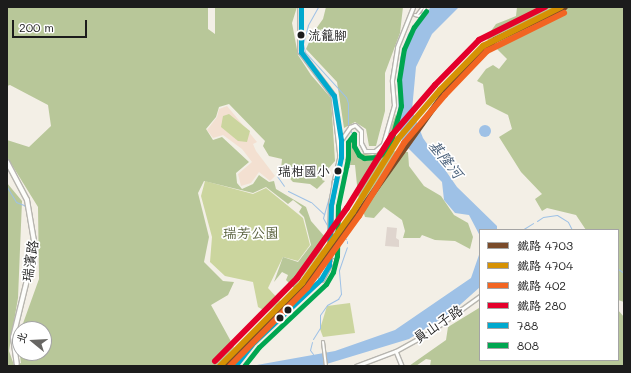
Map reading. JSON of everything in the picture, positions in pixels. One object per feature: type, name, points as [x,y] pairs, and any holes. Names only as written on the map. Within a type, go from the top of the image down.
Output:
[{"type":"main road","points":[[235,366],[254,342],[296,300],[303,296],[321,279],[327,269],[330,256],[330,205],[341,157],[340,140],[334,96],[301,52],[301,7]]},
{"type":"main road","name":"瑞濱路","points":[[7,162],[27,200],[36,247],[13,337],[17,364]]},
{"type":"street","points":[[340,140],[350,127],[355,125],[361,131],[363,149],[375,150],[383,144],[393,110],[392,80],[397,47],[413,7]]},
{"type":"street","points":[[416,15],[423,14],[424,7]]},
{"type":"street","points":[[332,259],[321,281],[296,300],[320,277],[332,259]]},
{"type":"street","name":"員山子路","points":[[356,366],[396,351],[430,332],[479,297]]},
{"type":"street","points":[[278,306],[284,312]]},
{"type":"street","points":[[323,342],[326,366]]},
{"type":"street","points":[[396,351],[402,366]]},
{"type":"shaded area","name":"瑞柑國小","points":[[227,106],[257,142],[253,144],[256,151],[275,176],[270,181],[259,172],[251,183],[241,186],[238,174],[252,162],[242,149],[223,135],[213,138],[207,130],[217,117],[219,109]]},
{"type":"shaded area","points":[[387,227],[397,228],[396,238],[399,240],[399,247],[385,246]]},
{"type":"green space","points":[[7,7],[208,7],[208,29],[215,34],[215,7],[297,7],[292,23],[298,55],[311,75],[331,98],[335,161],[328,169],[322,180],[325,181],[317,189],[310,184],[293,182],[281,169],[282,159],[269,156],[263,146],[265,141],[229,104],[219,107],[216,117],[206,129],[213,140],[222,137],[249,162],[236,173],[237,183],[242,189],[253,184],[259,175],[269,182],[274,181],[276,189],[306,207],[311,221],[325,237],[322,250],[294,288],[286,280],[288,275],[282,272],[274,282],[283,257],[298,262],[311,245],[304,217],[299,212],[302,207],[293,200],[288,204],[266,187],[253,193],[204,181],[198,193],[209,237],[204,262],[223,281],[234,282],[228,295],[211,305],[234,347],[218,366],[7,366],[7,183],[22,201],[18,298],[14,321],[12,321],[12,333],[9,351],[14,365],[21,363],[21,361],[52,361],[52,321],[24,321],[39,279],[38,207],[7,157],[7,140],[29,147],[51,126],[48,105],[10,85],[7,86]]},
{"type":"green space","points":[[326,7],[403,7],[400,33],[385,73],[385,111],[376,146],[369,146],[366,129],[355,122],[344,128],[337,82],[306,49],[313,33],[323,19]]},
{"type":"green space","points":[[517,7],[624,7],[624,302],[619,300],[619,229],[585,229],[576,215],[547,208],[542,211],[535,199],[542,194],[521,172],[499,137],[512,129],[508,115],[486,104],[483,84],[477,81],[486,69],[493,65],[499,69],[507,59],[486,38],[496,24],[516,16]]},
{"type":"green space","points":[[229,114],[250,131],[247,142],[238,141],[221,127],[223,116]]},
{"type":"green space","points":[[396,114],[396,135],[390,151],[408,152],[409,166],[424,186],[441,196],[454,215],[468,223],[473,237],[470,249],[455,241],[435,240],[422,235],[420,238],[403,238],[405,231],[402,220],[384,207],[374,218],[365,217],[358,195],[355,165],[350,165],[345,160],[351,136],[356,139],[358,153],[373,155],[383,149]]},
{"type":"green space","name":"瑞芳公園","points":[[205,181],[253,194],[266,188],[303,218],[310,245],[298,261],[283,257],[268,288],[281,302],[267,312],[258,307],[253,282],[225,276],[210,262],[212,237],[201,196]]},
{"type":"green space","points":[[350,303],[355,333],[323,337],[320,329],[327,306]]},
{"type":"green space","points":[[479,308],[479,361],[619,361],[619,311],[624,317],[624,366],[430,366],[431,360],[426,359],[416,366],[409,366],[446,340],[448,327]]},
{"type":"water","points":[[431,7],[459,7],[432,34],[416,67],[412,110],[423,138],[457,187],[497,226],[497,229],[479,229],[479,234],[469,215],[455,213],[444,200],[442,182],[402,142],[398,114],[400,58],[408,34]]},
{"type":"water","points":[[483,125],[487,125],[491,131],[487,137],[483,137],[479,133],[479,129]]},
{"type":"water","points":[[479,255],[479,288],[452,312],[409,339],[320,366],[251,366],[335,351],[395,330],[471,278]]},
{"type":"waterway","points":[[318,7],[308,25],[303,44],[305,52],[346,97],[348,103],[348,126]]},
{"type":"waterway","points":[[340,174],[349,167],[350,140],[353,135],[350,130]]},
{"type":"waterway","points":[[277,176],[284,186]]},
{"type":"waterway","points":[[327,225],[323,218],[335,176]]},
{"type":"waterway","points":[[7,187],[16,202],[24,205],[27,210]]},
{"type":"waterway","points":[[288,191],[311,202],[324,214]]},
{"type":"waterway","points":[[537,221],[543,217],[557,215],[568,222],[572,229]]},
{"type":"waterway","points":[[524,229],[533,223]]},
{"type":"waterway","points":[[333,230],[346,239]]},
{"type":"waterway","points":[[313,339],[320,328],[320,315],[327,305],[338,299],[341,294],[339,270],[347,247]]},
{"type":"waterway","points":[[619,270],[624,273]]},
{"type":"waterway","points":[[312,342],[310,350],[313,354]]},
{"type":"rail line","name":"280","points":[[215,361],[297,278],[347,208],[392,135],[435,85],[479,40],[545,7]]},
{"type":"rail line","name":"4704","points":[[220,366],[302,283],[353,212],[398,139],[440,90],[483,46],[561,7]]},
{"type":"rail line","name":"4703","points":[[223,366],[318,270],[458,74],[495,40],[565,7]]},
{"type":"rail line","name":"402","points":[[230,366],[307,288],[359,216],[404,143],[445,95],[487,51],[564,13]]},
{"type":"transit line","name":"788","points":[[235,366],[254,342],[321,279],[329,265],[331,205],[341,157],[341,140],[334,96],[301,52],[301,7]]},
{"type":"transit line","name":"808","points":[[244,366],[259,347],[326,284],[333,272],[337,256],[338,206],[348,158],[348,142],[354,134],[354,146],[359,155],[364,158],[378,157],[389,148],[401,106],[399,80],[404,49],[414,27],[426,11]]},
{"type":"place","name":"流籠腳","points":[[301,35]]},
{"type":"place","name":"瑞柑國小","points":[[338,171]]},
{"type":"water label","name":"基隆河","points":[[446,159]]}]
